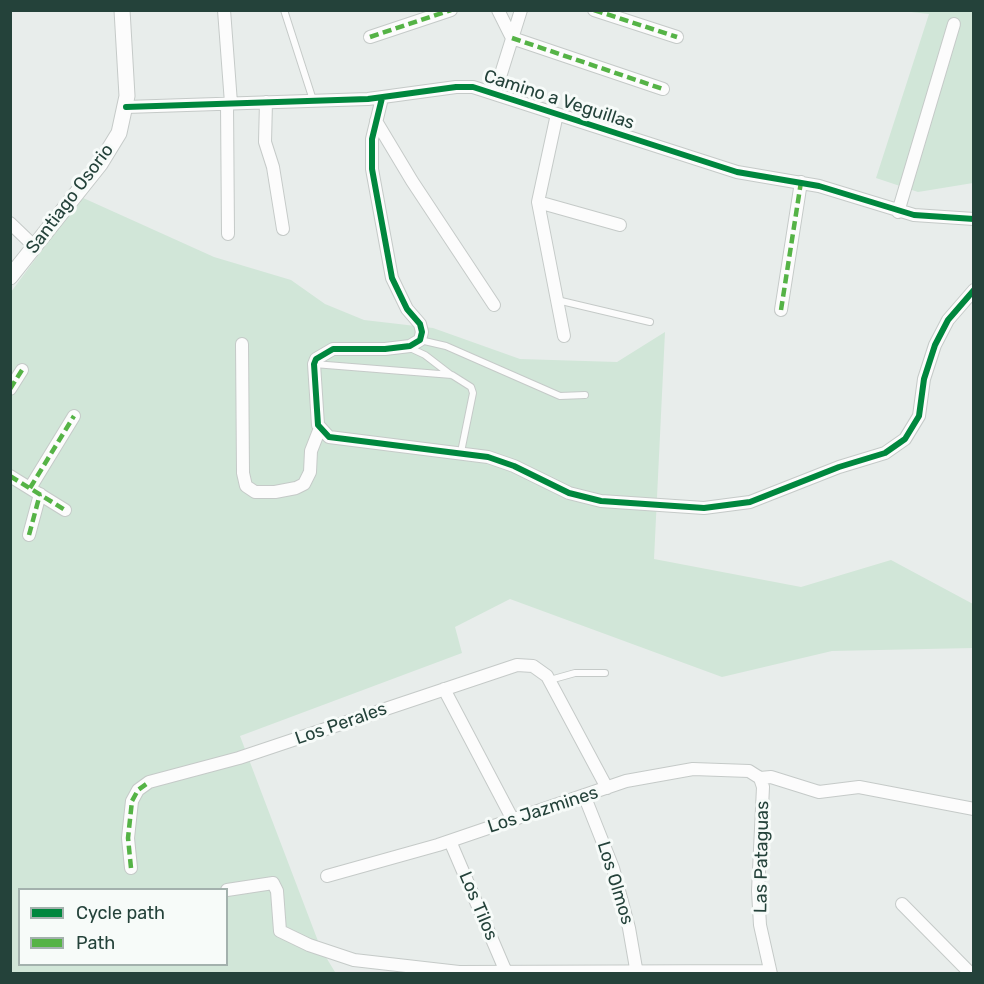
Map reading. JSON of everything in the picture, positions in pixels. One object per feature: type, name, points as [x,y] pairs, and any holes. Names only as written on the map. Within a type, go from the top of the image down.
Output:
[{"type":"street","name":"Santiago Osorio","points":[[10,277],[100,164],[119,133],[126,107],[122,10]]},
{"type":"street","points":[[224,10],[229,104],[228,234]]},
{"type":"street","points":[[370,37],[451,10]]},
{"type":"street","points":[[495,93],[521,10]]},
{"type":"street","points":[[594,10],[677,37]]},
{"type":"street","points":[[499,11],[512,38],[663,89]]},
{"type":"street","points":[[898,212],[954,24]]},
{"type":"street","name":"Camino a Veguillas","points":[[126,107],[382,98],[456,87],[473,87],[720,167],[801,182],[898,212],[930,218],[974,219]]},
{"type":"street","points":[[242,344],[243,473],[246,486],[255,492],[275,492],[296,488],[304,484],[310,472],[311,451],[320,428],[314,364],[324,352],[333,349],[407,347],[420,340],[422,328],[407,309],[389,267],[371,162],[376,121],[382,98]]},
{"type":"street","points":[[266,102],[265,142],[273,167],[283,230]]},
{"type":"street","points":[[557,114],[538,202],[564,336]]},
{"type":"street","points":[[376,121],[494,305]]},
{"type":"street","points":[[781,310],[801,182]]},
{"type":"street","points":[[538,202],[620,225]]},
{"type":"street","points":[[10,223],[34,246]]},
{"type":"street","points":[[320,428],[325,435],[333,438],[461,452],[499,460],[569,493],[601,501],[704,508],[732,506],[767,497],[832,470],[885,453],[905,439],[919,416],[924,379],[935,345],[948,320],[974,290]]},
{"type":"street","points":[[10,389],[22,370]]},
{"type":"street","points":[[29,535],[35,491],[74,416]]},
{"type":"street","points":[[10,476],[65,510]]},
{"type":"street","name":"Los Perales","points":[[131,868],[128,838],[132,801],[138,790],[148,782],[239,758],[507,667],[523,664],[533,666],[550,680]]},
{"type":"street","points":[[550,680],[608,788]]},
{"type":"street","points":[[444,689],[513,820]]},
{"type":"street","name":"Los Jazmines","points":[[327,876],[450,841],[627,781],[693,769],[749,771],[760,778],[771,777],[819,792],[859,787],[974,809]]},
{"type":"street","name":"Las Pataguas","points":[[760,778],[763,787],[758,891],[760,925],[770,972]]},
{"type":"street","name":"Los Olmos","points":[[584,795],[613,868],[629,928],[637,972]]},
{"type":"street","name":"Los Tilos","points":[[450,841],[506,972]]},
{"type":"street","points":[[228,890],[273,883],[277,891],[280,931],[341,956],[459,972],[770,972]]},
{"type":"street","points":[[902,904],[971,974]]},
{"type":"lane","points":[[284,10],[313,101]]},
{"type":"lane","points":[[556,300],[650,322]]},
{"type":"lane","points":[[420,340],[446,346],[560,396],[585,395]]},
{"type":"lane","points":[[407,347],[425,355],[471,387],[472,393],[461,452]]},
{"type":"lane","points":[[314,364],[363,366],[452,375]]},
{"type":"lane","points":[[550,680],[575,673],[605,673]]},
{"type":"green space","points":[[902,11],[973,11],[973,183],[918,192],[876,178],[929,14]]},
{"type":"green space","points":[[81,197],[214,257],[291,280],[325,304],[364,320],[433,328],[520,359],[617,362],[665,332],[654,559],[801,587],[891,560],[973,604],[973,648],[832,651],[722,677],[510,599],[455,627],[462,653],[240,736],[321,949],[335,972],[599,973],[11,974],[11,292]]},
{"type":"marked path","points":[[370,37],[451,10]]},
{"type":"marked path","points":[[594,10],[677,37]]},
{"type":"marked path","points":[[512,38],[663,89]]},
{"type":"marked path","points":[[781,310],[801,182]]},
{"type":"marked path","points":[[10,389],[22,370]]},
{"type":"marked path","points":[[30,488],[74,416]]},
{"type":"marked path","points":[[10,476],[65,510]]},
{"type":"marked path","points":[[29,535],[40,494]]},
{"type":"marked path","points":[[131,868],[128,838],[132,801],[138,790],[149,782]]},
{"type":"cycle path","points":[[126,107],[368,99],[456,87],[473,87],[737,172],[819,186],[914,215],[974,219]]},
{"type":"cycle path","points":[[382,98],[372,139],[372,169],[392,278],[407,309],[420,324],[422,332],[420,340],[410,346],[385,349],[333,349],[316,359],[314,364],[318,425],[329,437],[488,457],[514,466],[569,493],[601,501],[704,508],[750,502],[839,467],[885,453],[905,439],[919,416],[924,379],[935,345],[948,320],[974,290]]}]
